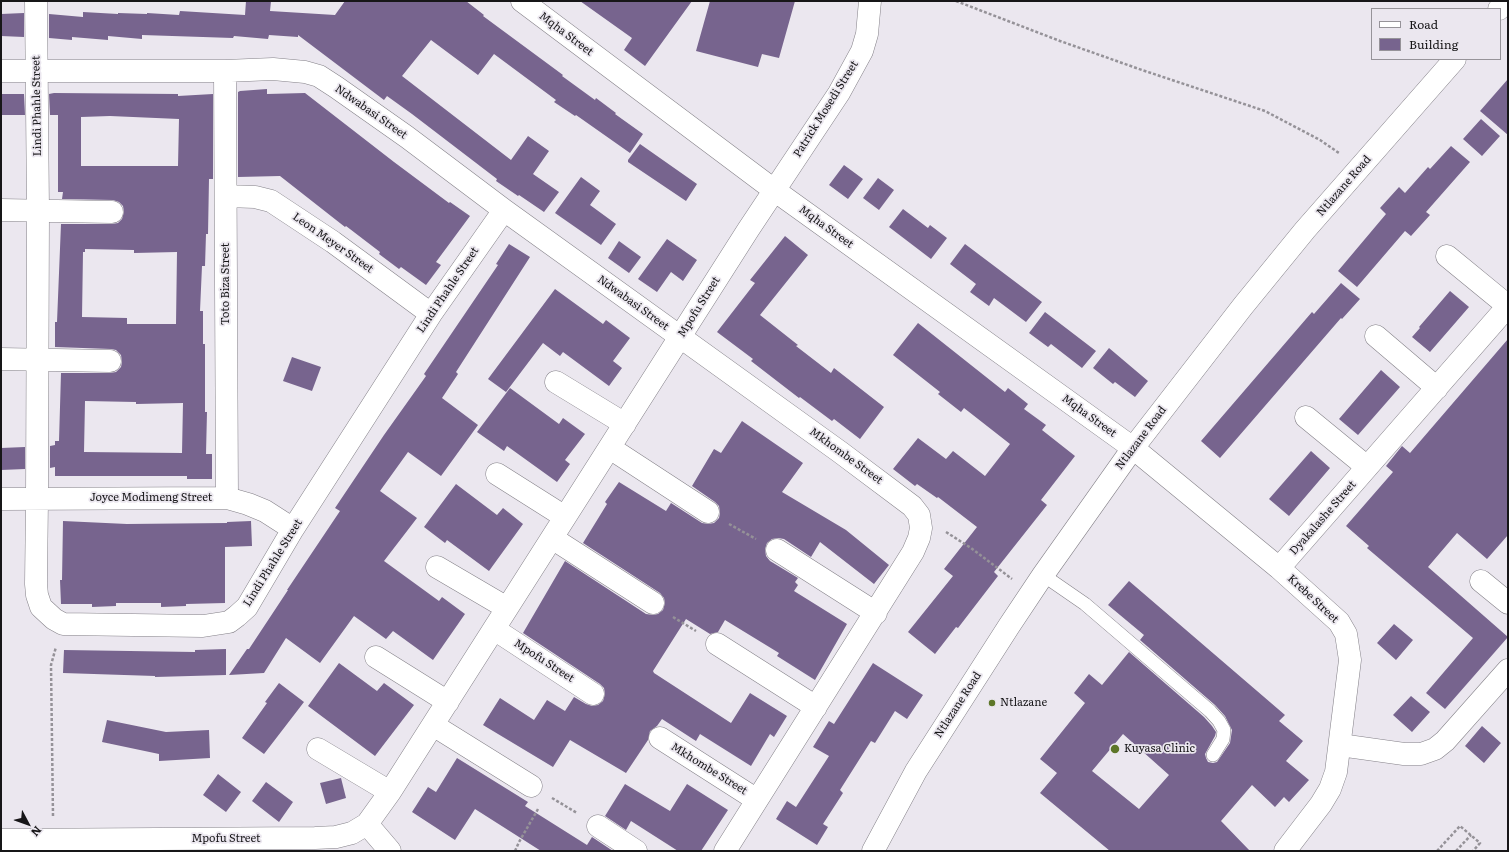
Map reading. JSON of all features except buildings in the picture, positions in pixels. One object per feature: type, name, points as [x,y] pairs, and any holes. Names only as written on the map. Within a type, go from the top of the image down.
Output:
[{"type":"street","name":"Lindi Phahle Street","points":[[36,1],[38,211],[37,595],[41,606],[47,614],[63,624],[202,626],[229,622],[247,607],[293,529],[431,314],[504,210]]},
{"type":"street","name":"Mqha Street","points":[[522,1],[774,190],[1133,448]]},
{"type":"street","name":"Patrick Mosedi Street","points":[[774,190],[839,93],[855,66],[862,51],[867,34],[870,1]]},
{"type":"street","name":"Ntlazane Road","points":[[873,851],[916,771],[1043,575],[1133,448],[1243,306],[1301,236],[1454,60]]},
{"type":"street","name":"Ndwabasi Street","points":[[1,71],[225,71],[273,69],[305,72],[318,76],[407,137],[504,210],[680,337]]},
{"type":"street","name":"Toto Biza Street","points":[[225,71],[227,498]]},
{"type":"street","name":"Mpofu Street","points":[[1,840],[60,844],[285,845],[352,833],[367,824],[390,792],[448,702],[774,190]]},
{"type":"street","name":"Leon Meyer Street","points":[[226,196],[255,197],[271,201],[333,242],[431,314]]},
{"type":"street","points":[[1,210],[112,212]]},
{"type":"street","name":"Dyakalashe Street","points":[[1279,568],[1508,306],[1447,256]]},
{"type":"street","points":[[1376,336],[1437,388]]},
{"type":"street","name":"Mkhombe Street","points":[[680,337],[899,495],[912,506],[919,516],[922,528],[913,552],[876,613],[725,851]]},
{"type":"street","points":[[1,359],[110,361]]},
{"type":"street","points":[[556,382],[625,424]]},
{"type":"street","points":[[1306,417],[1367,468]]},
{"type":"street","points":[[610,448],[708,512]]},
{"type":"street","name":"Krebe Street","points":[[1133,448],[1330,612],[1339,622],[1346,634],[1350,660],[1336,772],[1330,789],[1321,804],[1285,851]]},
{"type":"street","points":[[497,474],[565,517]]},
{"type":"street","name":"Joyce Modimeng Street","points":[[1,499],[227,498],[248,504],[265,512],[293,529]]},
{"type":"street","points":[[552,538],[653,603]]},
{"type":"street","points":[[777,550],[876,613]]},
{"type":"street","points":[[437,566],[507,608]]},
{"type":"street","points":[[1481,581],[1508,603]]},
{"type":"street","name":"Mpofu Street","points":[[494,629],[594,694]]},
{"type":"street","points":[[717,644],[816,707]]},
{"type":"street","points":[[376,657],[448,702]]},
{"type":"street","points":[[1340,745],[1404,754],[1421,754],[1435,749],[1446,741],[1508,670]]},
{"type":"street","points":[[433,724],[539,790]]},
{"type":"street","name":"Mkhombe Street","points":[[660,738],[758,800]]},
{"type":"street","points":[[318,749],[390,792]]},
{"type":"street","points":[[367,824],[390,851]]},
{"type":"street","points":[[598,826],[636,851]]},
{"type":"lane","points":[[1043,575],[1085,604],[1210,711],[1219,721],[1224,730],[1223,739],[1213,755]]},
{"type":"path","points":[[956,1],[1120,62],[1265,111],[1320,140],[1344,156]]},
{"type":"path","points":[[708,512],[777,550]]},
{"type":"path","points":[[919,516],[971,548],[1014,580]]},
{"type":"path","points":[[653,603],[717,644]]},
{"type":"path","points":[[60,844],[51,665],[63,624]]},
{"type":"path","points":[[515,851],[539,790],[598,826]]},
{"type":"path","points":[[1437,851],[1460,826],[1480,843],[1473,851]]},
{"type":"path","points":[[1456,851],[1470,835]]},
{"type":"place","name":"Ntlazane","points":[[992,703]]},
{"type":"place","name":"Kuyasa Clinic","points":[[1115,749]]}]
